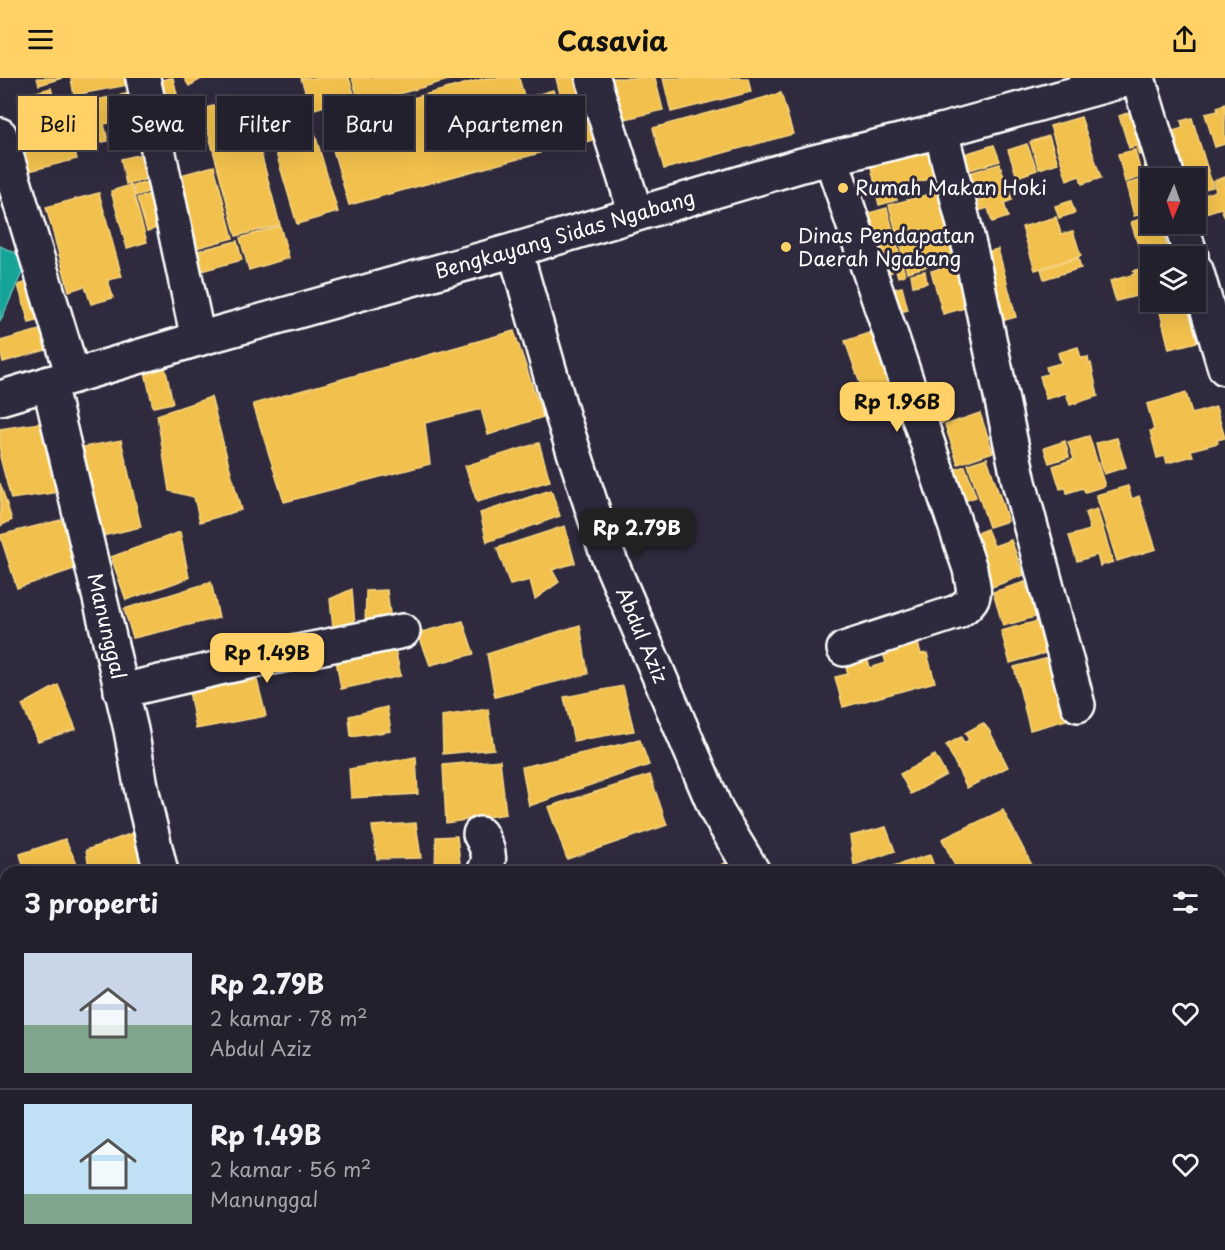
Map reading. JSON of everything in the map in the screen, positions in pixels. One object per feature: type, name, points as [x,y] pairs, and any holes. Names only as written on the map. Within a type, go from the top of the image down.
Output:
[{"type":"main road","points":[[143,78],[198,339]]},
{"type":"main road","points":[[593,78],[636,214]]},
{"type":"main road","name":"Bengkayang Sidas Ngabang","points":[[0,398],[802,165],[1132,78]]},
{"type":"main road","points":[[1138,78],[1165,168]]},
{"type":"main road","points":[[941,130],[972,257],[1019,482],[1078,705]]},
{"type":"main road","name":"Manunggal","points":[[0,135],[61,380],[121,691],[160,866]]},
{"type":"main road","points":[[831,158],[970,569],[973,597],[969,604],[957,612],[844,649]]},
{"type":"main road","name":"Abdul Aziz","points":[[515,250],[563,418],[606,551],[717,812],[749,866]]},
{"type":"main road","points":[[1206,304],[1225,368]]},
{"type":"main road","points":[[121,691],[238,664],[403,631]]},
{"type":"main road","points":[[480,834],[490,859],[487,866]]},
{"type":"building: Hunian","points":[[37,78],[62,78],[39,85]]},
{"type":"building: Hunian","points":[[71,78],[127,78],[128,85],[74,95]]},
{"type":"building: Hunian","points":[[173,78],[178,96],[157,96],[154,82]]},
{"type":"building: Hunian","points":[[184,78],[203,78],[189,86]]},
{"type":"building: Hunian","points":[[301,78],[349,78],[355,96],[324,96],[324,106],[312,110],[312,96],[307,96]]},
{"type":"building: Hunian","points":[[352,78],[455,78],[392,96],[357,96]]},
{"type":"building: Hunian","points":[[486,78],[519,78],[524,96],[426,96],[426,150],[539,150],[540,153],[349,205],[333,150],[414,150],[414,98]]},
{"type":"building: Hunian","points":[[556,78],[590,78],[605,137],[585,142],[585,96],[561,96]]},
{"type":"building: Hunian","points":[[611,78],[655,78],[663,110],[621,120]]},
{"type":"building: Hunian","points":[[663,78],[748,78],[751,92],[671,112]]},
{"type":"building: Hunian","points":[[51,88],[53,96],[22,96]]},
{"type":"building: Hunian","points":[[553,90],[555,96],[532,96]]},
{"type":"building: Hunian","points":[[136,92],[137,96],[116,96]]},
{"type":"building: Hunian","points":[[781,93],[793,134],[664,169],[653,128]]},
{"type":"building: Hunian","points":[[109,97],[109,123],[104,124],[108,141],[97,143],[97,100]]},
{"type":"building: Hunian","points":[[1225,104],[1225,144],[1215,147],[1205,114],[1218,111],[1217,107]]},
{"type":"building: Hunian","points":[[217,105],[217,150],[260,150],[280,225],[236,236],[205,120],[205,108]]},
{"type":"building: Hunian","points":[[1133,111],[1145,152],[1139,155],[1136,146],[1129,148],[1119,116]]},
{"type":"building: Hunian","points":[[1081,117],[1101,178],[1082,184],[1080,176],[1067,180],[1050,126]]},
{"type":"building: Hunian","points":[[1192,118],[1213,187],[1206,189],[1206,168],[1170,168],[1166,156],[1179,152],[1173,131],[1183,128],[1181,121]]},
{"type":"building: Hunian","points":[[312,124],[338,212],[297,224],[275,150],[312,150]]},
{"type":"building: Hunian","points":[[1049,136],[1058,163],[1039,169],[1030,142]]},
{"type":"building: Hunian","points":[[933,143],[942,176],[877,192],[869,159]]},
{"type":"building: Hunian","points":[[1027,144],[1037,170],[1017,177],[1008,150]]},
{"type":"building: Hunian","points":[[994,145],[1000,161],[966,171],[961,155]]},
{"type":"building: Hunian","points":[[23,150],[74,150],[77,159],[29,171]]},
{"type":"building: Hunian","points":[[1135,150],[1140,178],[1125,182],[1118,154]]},
{"type":"building: Hunian","points":[[151,152],[157,177],[126,184],[121,159]]},
{"type":"building: Hunian","points":[[1147,155],[1151,168],[1145,168],[1142,157]]},
{"type":"building: Hunian","points":[[1000,164],[1008,190],[977,199],[969,173]]},
{"type":"building: Hunian","points":[[214,166],[233,238],[196,248],[177,176]]},
{"type":"building: Hunian","points":[[1225,177],[1225,218],[1221,208],[1206,213],[1206,194],[1216,191],[1213,181]]},
{"type":"building: Hunian","points":[[158,179],[161,188],[135,196],[133,186]]},
{"type":"building: Hunian","points":[[1140,180],[1140,214],[1134,216],[1126,184]]},
{"type":"building: Hunian","points":[[131,185],[147,242],[127,248],[111,191]]},
{"type":"building: Hunian","points":[[948,189],[966,256],[907,272],[889,205]]},
{"type":"building: Hunian","points":[[161,191],[171,224],[147,231],[137,198]]},
{"type":"building: Hunian","points":[[894,191],[897,200],[879,205],[877,196]]},
{"type":"building: Hunian","points":[[1010,191],[1012,200],[1004,203],[1008,217],[992,222],[988,208],[978,211],[976,202]]},
{"type":"building: Hunian","points":[[99,193],[122,277],[108,280],[113,298],[91,304],[85,286],[69,291],[46,207]]},
{"type":"building: Hunian","points":[[1071,201],[1075,213],[1059,218],[1055,206]]},
{"type":"building: Hunian","points":[[887,208],[905,275],[898,277],[892,255],[874,260],[862,215]]},
{"type":"building: Hunian","points":[[1056,217],[1061,234],[1073,231],[1081,256],[1035,270],[1022,227]]},
{"type":"building: Hunian","points":[[1140,219],[1140,234],[1164,234],[1167,246],[1140,246],[1140,251],[1131,222]]},
{"type":"building: Hunian","points":[[280,226],[289,258],[249,270],[240,238]]},
{"type":"building: Hunian","points":[[237,241],[242,260],[201,271],[197,251]]},
{"type":"building: Hunian","points":[[998,249],[1016,317],[994,323],[976,255]]},
{"type":"building: Hunian","points":[[1078,258],[1081,268],[1044,279],[1041,269]]},
{"type":"building: Hunian","points":[[888,259],[892,272],[877,277],[873,264]]},
{"type":"building: Hunian","points":[[961,263],[979,304],[943,314],[931,271]]},
{"type":"building: Hunian","points":[[1140,269],[1140,295],[1116,301],[1110,281],[1135,274],[1133,271]]},
{"type":"building: Hunian","points":[[925,271],[927,283],[913,286],[911,274]]},
{"type":"building: Hunian","points":[[38,279],[48,318],[29,323],[18,285]]},
{"type":"building: Hunian","points":[[902,287],[908,310],[886,316],[880,292]]},
{"type":"building: Hunian","points":[[1160,312],[1190,312],[1197,342],[1169,349]]},
{"type":"building: Hunian","points":[[54,326],[60,346],[3,362],[0,341]]},
{"type":"building: Hunian","points":[[878,330],[901,395],[868,406],[845,341]]},
{"type":"building: Hunian","points":[[514,331],[543,417],[488,435],[481,409],[425,423],[430,464],[284,502],[253,404]]},
{"type":"building: Hunian","points":[[1078,347],[1081,358],[1088,357],[1089,364],[1091,363],[1098,396],[1070,405],[1066,393],[1046,399],[1040,376],[1048,374],[1046,367],[1061,363],[1058,353]]},
{"type":"building: Hunian","points":[[165,367],[173,403],[153,407],[145,372]]},
{"type":"building: Hunian","points":[[1186,393],[1192,414],[1216,407],[1225,438],[1217,440],[1218,443],[1191,450],[1193,456],[1167,463],[1165,456],[1157,458],[1150,431],[1154,430],[1147,404]]},
{"type":"building: Hunian","points":[[211,397],[241,510],[200,522],[194,497],[169,491],[157,415]]},
{"type":"building: Hunian","points":[[945,412],[948,421],[940,424],[954,465],[939,470],[922,419]]},
{"type":"building: Hunian","points":[[980,413],[993,452],[958,464],[945,425]]},
{"type":"building: Hunian","points":[[46,422],[59,492],[11,499],[0,457],[0,429]]},
{"type":"building: Hunian","points":[[1089,436],[1105,486],[1085,492],[1083,488],[1067,493],[1066,488],[1060,489],[1053,466],[1074,459],[1068,442]]},
{"type":"building: Hunian","points":[[1117,438],[1126,467],[1104,474],[1096,443]]},
{"type":"building: Hunian","points":[[121,440],[141,527],[98,537],[83,447]]},
{"type":"building: Hunian","points":[[1065,441],[1069,457],[1049,463],[1044,448]]},
{"type":"building: Hunian","points":[[539,443],[550,481],[477,502],[465,466]]},
{"type":"building: Hunian","points":[[987,458],[1008,521],[989,527],[968,464]]},
{"type":"building: Hunian","points":[[965,466],[976,497],[958,503],[947,472]]},
{"type":"building: Hunian","points":[[0,483],[12,520],[0,526]]},
{"type":"building: Hunian","points":[[1128,486],[1132,499],[1139,496],[1156,549],[1117,561],[1096,495]]},
{"type":"building: Hunian","points":[[551,490],[560,516],[487,542],[480,513]]},
{"type":"building: Hunian","points":[[1097,509],[1113,562],[1100,566],[1097,555],[1077,561],[1069,536],[1090,530],[1085,513]]},
{"type":"building: Hunian","points":[[69,518],[80,567],[17,588],[0,535]]},
{"type":"building: Hunian","points":[[565,526],[575,563],[552,570],[559,582],[535,599],[530,580],[510,585],[497,548]]},
{"type":"building: Hunian","points":[[987,529],[994,546],[1011,540],[1024,575],[984,590],[964,538]]},
{"type":"building: Hunian","points":[[180,532],[189,578],[126,600],[111,557]]},
{"type":"building: Hunian","points":[[211,582],[219,618],[133,638],[124,609]]},
{"type":"building: Hunian","points":[[1025,582],[1027,589],[1033,587],[1042,615],[1003,626],[993,592]]},
{"type":"building: Hunian","points":[[352,589],[355,626],[333,628],[330,599]]},
{"type":"building: Hunian","points":[[387,590],[391,622],[365,627],[366,591]]},
{"type":"building: Hunian","points":[[1041,620],[1059,649],[1010,663],[1001,631]]},
{"type":"building: Hunian","points":[[463,621],[474,654],[430,665],[418,633]]},
{"type":"building: Hunian","points":[[580,625],[588,674],[495,697],[487,654]]},
{"type":"building: Hunian","points":[[915,632],[921,654],[927,653],[935,682],[843,707],[835,677],[848,674],[843,658],[865,651],[870,668],[886,663],[880,643]]},
{"type":"building: Hunian","points":[[394,645],[401,676],[341,689],[336,660]]},
{"type":"building: Hunian","points":[[1056,656],[1077,717],[1030,730],[1014,667]]},
{"type":"building: Hunian","points":[[255,672],[266,716],[196,729],[188,686]]},
{"type":"building: Hunian","points":[[58,685],[76,729],[38,741],[22,705]]},
{"type":"building: Hunian","points":[[623,686],[634,731],[574,741],[564,697]]},
{"type":"building: Hunian","points":[[387,707],[391,731],[351,737],[349,716]]},
{"type":"building: Hunian","points":[[488,709],[494,749],[443,754],[442,716]]},
{"type":"building: Hunian","points":[[983,723],[1008,767],[967,788],[946,745],[961,737],[964,743],[969,740],[965,733]]},
{"type":"building: Hunian","points":[[640,740],[649,765],[529,806],[522,767]]},
{"type":"building: Hunian","points":[[935,755],[946,775],[911,794],[900,774]]},
{"type":"building: Hunian","points":[[416,757],[418,794],[351,798],[349,769]]},
{"type":"building: Hunian","points":[[500,760],[506,814],[446,823],[443,765]]},
{"type":"building: Hunian","points":[[650,775],[667,825],[567,859],[548,807]]},
{"type":"building: Hunian","points":[[1003,810],[1032,866],[955,866],[942,839]]},
{"type":"building: Hunian","points":[[416,823],[421,858],[377,859],[372,826]]},
{"type":"building: Hunian","points":[[886,827],[895,851],[854,865],[850,836]]},
{"type":"building: Hunian","points":[[141,830],[151,864],[148,866],[89,866],[86,850]]},
{"type":"building: Hunian","points":[[457,836],[460,866],[435,866],[436,837]]},
{"type":"building: Hunian","points":[[65,839],[78,866],[23,866],[20,854]]},
{"type":"building: Hunian","points":[[930,855],[934,866],[893,866]]},
{"type":"building: Hunian","points":[[734,859],[736,866],[718,866]]},
{"type":"building: Publik","points":[[0,246],[28,259],[0,322]]},
{"type":"place","name":"Rumah Makan Hoki","points":[[843,188]]},
{"type":"place","name":"Dinas Pendapatan Daerah Ngabang","points":[[786,247]]}]
